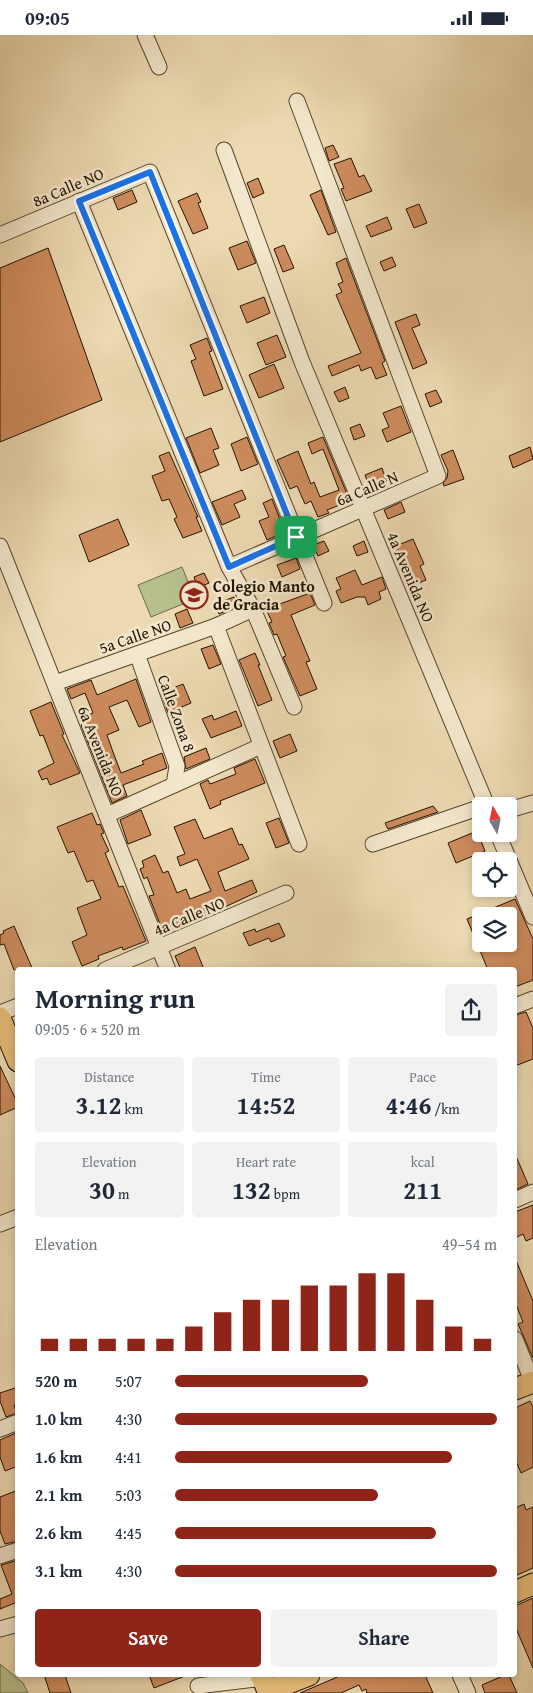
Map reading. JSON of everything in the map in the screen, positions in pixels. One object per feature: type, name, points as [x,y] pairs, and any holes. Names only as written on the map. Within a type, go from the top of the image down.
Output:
[{"type":"highway","points":[[0,1018],[15,1054]]},
{"type":"highway","points":[[517,1388],[533,1382]]},
{"type":"highway","points":[[517,1591],[533,1584]]},
{"type":"highway","points":[[265,1684],[299,1677]]},
{"type":"street","points":[[145,35],[159,67]]},
{"type":"street","name":"6a Calle N","points":[[229,567],[438,476],[297,101]]},
{"type":"street","name":"4a Avenida NO","points":[[224,150],[302,362],[481,797]]},
{"type":"street","name":"8a Calle NO","points":[[0,235],[150,172],[296,537]]},
{"type":"street","points":[[79,201],[229,567],[253,609],[294,707]]},
{"type":"street","points":[[296,537],[324,603]]},
{"type":"street","name":"6a Avenida NO","points":[[0,546],[167,967]]},
{"type":"street","name":"5a Calle NO","points":[[55,683],[216,626],[253,609]]},
{"type":"street","points":[[216,626],[300,844]]},
{"type":"street","name":"Calle Zona 8","points":[[137,654],[177,766],[174,785]]},
{"type":"street","name":"Calle Zona 8","points":[[107,815],[261,746]]},
{"type":"street","points":[[518,807],[533,803]]},
{"type":"street","points":[[373,843],[472,810]]},
{"type":"street","points":[[502,843],[533,917]]},
{"type":"street","name":"4a Calle NO","points":[[113,967],[286,893]]},
{"type":"street","points":[[517,1006],[533,999]]},
{"type":"street","points":[[0,1013],[15,1007]]},
{"type":"street","points":[[517,1199],[533,1193]]},
{"type":"street","points":[[0,1224],[15,1218]]},
{"type":"street","points":[[517,1344],[533,1382]]},
{"type":"street","points":[[0,1429],[15,1423]]},
{"type":"street","points":[[0,1556],[15,1551]]},
{"type":"street","points":[[0,1629],[15,1625]]},
{"type":"street","points":[[461,1677],[468,1693]]},
{"type":"street","points":[[198,1687],[265,1684]]},
{"type":"green space","points":[[182,567],[195,599],[151,617],[138,585]]},
{"type":"green space","points":[[0,1664],[23,1683],[28,1693],[0,1693]]},
{"type":"building","points":[[333,145],[339,157],[329,161],[325,148]]},
{"type":"building","points":[[351,158],[359,177],[364,175],[372,191],[346,201],[341,189],[344,188],[334,164]]},
{"type":"building","points":[[258,178],[264,193],[253,198],[247,183]]},
{"type":"building","points":[[132,190],[137,202],[118,210],[113,198]]},
{"type":"building","points":[[321,190],[336,232],[328,235],[310,195]]},
{"type":"building","points":[[197,193],[201,202],[198,203],[208,228],[193,234],[178,201]]},
{"type":"building","points":[[419,204],[427,223],[414,228],[406,209]]},
{"type":"building","points":[[387,217],[392,229],[371,237],[366,226]]},
{"type":"building","points":[[247,241],[256,263],[238,270],[229,248]]},
{"type":"building","points":[[284,245],[294,268],[283,272],[274,249]]},
{"type":"building","points":[[48,248],[102,400],[0,442],[0,268]]},
{"type":"building","points":[[392,257],[396,266],[384,271],[380,262]]},
{"type":"building","points":[[346,258],[385,361],[382,363],[387,375],[376,379],[371,367],[361,371],[359,365],[332,376],[328,366],[361,353],[336,295],[342,292],[338,284],[343,282],[336,263]]},
{"type":"building","points":[[264,297],[270,313],[247,323],[240,306]]},
{"type":"building","points":[[416,314],[420,325],[412,328],[427,363],[413,369],[395,322]]},
{"type":"building","points":[[277,335],[286,357],[266,365],[257,343]]},
{"type":"building","points":[[207,338],[212,351],[209,352],[223,389],[204,396],[191,361],[196,359],[190,345]]},
{"type":"building","points":[[274,364],[284,388],[259,398],[249,375]]},
{"type":"building","points":[[345,387],[349,398],[339,402],[334,392]]},
{"type":"building","points":[[436,390],[442,402],[430,407],[425,394]]},
{"type":"building","points":[[401,406],[411,432],[387,442],[382,430],[389,427],[383,413]]},
{"type":"building","points":[[360,424],[365,436],[354,440],[350,428]]},
{"type":"building","points":[[211,428],[219,448],[213,450],[219,465],[200,473],[186,438]]},
{"type":"building","points":[[247,437],[258,464],[241,471],[231,444]]},
{"type":"building","points":[[323,437],[350,501],[327,510],[329,513],[318,517],[311,501],[305,504],[297,486],[290,489],[277,460],[298,451],[311,484],[314,482],[320,497],[339,490],[323,449],[312,454],[308,443]]},
{"type":"building","points":[[530,447],[533,459],[513,468],[509,456]]},
{"type":"building","points":[[453,450],[464,479],[444,486],[443,483],[447,478],[448,471],[441,455]]},
{"type":"building","points":[[169,452],[198,517],[196,517],[202,531],[183,538],[174,519],[177,517],[169,499],[162,501],[152,476],[165,471],[159,456]]},
{"type":"building","points":[[382,468],[387,482],[370,489],[365,475]]},
{"type":"building","points":[[242,490],[246,499],[234,504],[240,517],[222,525],[212,502]]},
{"type":"building","points":[[272,499],[285,532],[267,540],[259,521],[269,517],[263,503]]},
{"type":"building","points":[[401,502],[405,512],[388,519],[384,510]]},
{"type":"building","points":[[118,519],[129,545],[89,562],[79,535]]},
{"type":"building","points":[[413,539],[424,564],[420,566],[426,580],[412,586],[393,547]]},
{"type":"building","points":[[324,541],[329,551],[318,556],[313,545]]},
{"type":"building","points":[[364,541],[368,552],[357,556],[353,546]]},
{"type":"building","points":[[296,558],[300,569],[282,577],[277,565]]},
{"type":"building","points":[[355,570],[362,585],[382,577],[386,589],[379,592],[381,599],[368,605],[365,597],[357,597],[341,603],[336,591],[341,589],[336,578]]},
{"type":"building","points":[[204,573],[209,583],[198,588],[194,577]]},
{"type":"building","points":[[310,593],[315,605],[291,615],[310,661],[306,662],[317,689],[300,696],[283,657],[286,656],[277,634],[274,635],[269,623],[272,622],[266,609]]},
{"type":"building","points":[[234,597],[237,606],[219,614],[215,604]]},
{"type":"building","points":[[187,609],[193,623],[180,628],[175,614]]},
{"type":"building","points":[[213,645],[221,664],[209,669],[201,649]]},
{"type":"building","points":[[255,653],[272,700],[258,706],[239,660]]},
{"type":"building","points":[[136,679],[151,722],[139,727],[127,700],[109,707],[119,730],[107,735],[121,773],[144,764],[142,761],[162,753],[167,768],[123,785],[127,796],[112,803],[81,725],[86,723],[83,717],[93,713],[85,693],[71,699],[67,689],[91,680],[97,695]]},
{"type":"building","points":[[183,684],[191,703],[168,713],[161,693]]},
{"type":"building","points":[[51,702],[64,734],[62,735],[80,773],[50,785],[47,778],[42,780],[38,771],[54,763],[43,735],[40,736],[30,711]]},
{"type":"building","points":[[236,711],[242,726],[211,738],[202,719],[212,715],[214,720]]},
{"type":"building","points":[[290,734],[297,751],[280,758],[273,741]]},
{"type":"building","points":[[206,748],[210,759],[186,769],[184,757]]},
{"type":"building","points":[[255,759],[265,783],[220,801],[221,804],[210,809],[200,784],[208,780],[210,784],[236,774],[234,768]]},
{"type":"building","points":[[433,806],[438,812],[388,829],[385,823]]},
{"type":"building","points":[[141,810],[151,835],[128,844],[120,820]]},
{"type":"building","points":[[92,813],[97,825],[100,824],[104,833],[101,834],[109,851],[105,853],[119,887],[123,886],[146,941],[123,950],[122,947],[98,956],[99,959],[82,966],[72,942],[87,935],[77,908],[101,899],[93,880],[87,882],[74,851],[68,853],[57,827]]},
{"type":"building","points":[[279,818],[289,843],[276,848],[266,823]]},
{"type":"building","points":[[195,819],[204,839],[232,828],[239,845],[242,844],[249,859],[218,872],[225,891],[252,880],[257,892],[212,913],[163,932],[149,896],[154,895],[147,877],[144,879],[140,869],[144,867],[142,861],[155,855],[163,873],[168,871],[177,893],[186,889],[190,899],[211,891],[197,859],[180,866],[177,857],[185,854],[174,827]]},
{"type":"building","points":[[472,833],[472,843],[482,843],[485,851],[472,852],[472,856],[456,863],[448,843]]},
{"type":"building","points":[[515,899],[533,939],[533,980],[517,986],[517,967],[487,967],[481,952],[517,952],[517,907],[496,907]]},
{"type":"building","points":[[472,917],[472,931],[467,919]]},
{"type":"building","points":[[279,923],[285,936],[271,942],[269,938],[249,946],[243,933],[255,929],[256,932]]},
{"type":"building","points":[[14,926],[32,967],[15,967],[14,970],[4,944],[0,945],[0,935],[4,933],[3,931]]},
{"type":"building","points":[[195,947],[203,967],[180,967],[175,956]]},
{"type":"building","points":[[526,1012],[533,1028],[533,1059],[517,1065],[517,1014]]},
{"type":"building","points":[[0,1066],[15,1098],[15,1108],[0,1115]]},
{"type":"building","points":[[517,1159],[528,1184],[517,1189]]},
{"type":"building","points":[[533,1205],[533,1238],[526,1241],[523,1234],[517,1237],[517,1211]]},
{"type":"building","points":[[517,1263],[533,1301],[533,1358],[518,1324],[523,1322],[517,1307]]},
{"type":"building","points":[[15,1388],[15,1414],[6,1417],[0,1401],[0,1393]]},
{"type":"building","points":[[530,1401],[533,1407],[533,1467],[521,1473],[517,1464],[517,1407]]},
{"type":"building","points":[[15,1433],[15,1467],[5,1471],[0,1457],[0,1440]]},
{"type":"building","points":[[15,1491],[15,1542],[5,1544],[0,1531],[0,1497]]},
{"type":"building","points":[[524,1504],[526,1510],[533,1507],[533,1568],[517,1575],[517,1507]]},
{"type":"building","points":[[15,1561],[15,1603],[0,1609],[0,1599],[12,1594],[1,1565]]},
{"type":"building","points":[[533,1598],[533,1668],[517,1631],[517,1605]]},
{"type":"building","points":[[45,1677],[66,1677],[71,1693],[50,1693]]},
{"type":"building","points":[[150,1677],[182,1677],[154,1688]]},
{"type":"building","points":[[337,1677],[426,1677],[433,1693],[367,1693],[366,1689],[362,1691],[359,1685],[341,1693],[300,1693]]},
{"type":"building","points":[[500,1677],[510,1677],[517,1693],[485,1693],[482,1685]]},
{"type":"place","name":"Colegio Manto de Gracia","points":[[194,595]]},
{"type":"route","points":[[150,172],[296,537],[229,567],[79,201],[150,172]]}]
